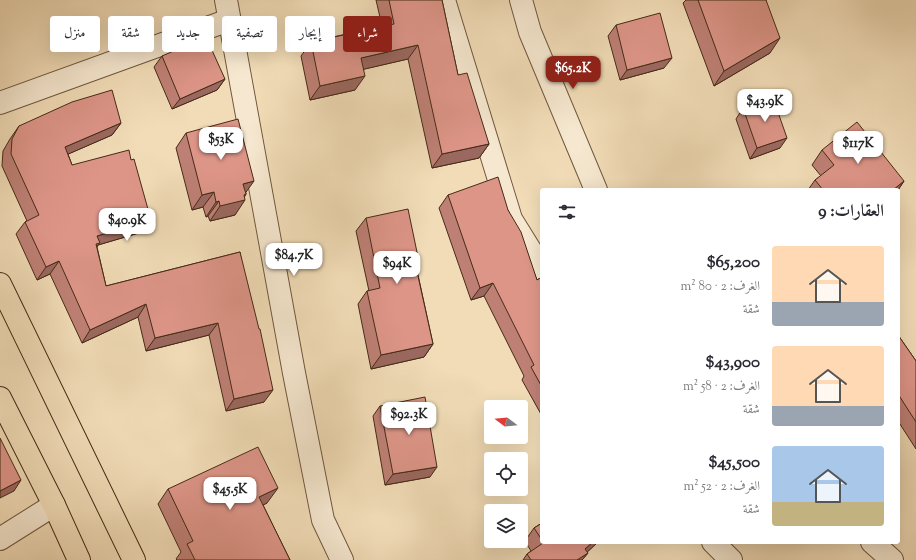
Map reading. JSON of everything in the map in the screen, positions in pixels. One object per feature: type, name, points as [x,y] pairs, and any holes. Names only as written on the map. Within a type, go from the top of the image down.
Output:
[{"type":"main road","points":[[0,284],[134,560]]},
{"type":"main road","points":[[0,398],[54,505],[79,560]]},
{"type":"street","points":[[444,0],[511,219],[540,265]]},
{"type":"street","points":[[521,0],[530,32],[595,188]]},
{"type":"street","points":[[0,103],[227,10],[294,373],[323,520],[342,560]]},
{"type":"street","points":[[0,539],[54,505]]},
{"type":"street","points":[[715,544],[731,560]]},
{"type":"street","points":[[874,544],[892,560]]},
{"type":"building","points":[[389,0],[442,0],[458,75],[467,73],[489,144],[442,154],[418,45],[392,51],[392,24],[394,24]]},
{"type":"building","points":[[698,0],[766,0],[780,38],[724,71]]},
{"type":"building","points":[[660,13],[672,58],[627,70],[616,25]]},
{"type":"building","points":[[343,35],[343,52],[387,52],[361,58],[365,76],[320,86],[313,52],[335,52],[335,37]]},
{"type":"building","points":[[171,52],[213,52],[225,79],[180,99],[162,56]]},
{"type":"building","points":[[112,90],[121,123],[65,147],[72,165],[129,150],[131,160],[134,159],[151,220],[97,236],[100,243],[96,244],[106,286],[240,252],[260,329],[273,390],[234,399],[218,323],[155,338],[146,304],[90,330],[59,261],[46,267],[25,222],[39,215],[11,154],[12,139],[19,126],[72,102]]},
{"type":"building","points":[[773,98],[787,138],[757,148],[743,108]]},
{"type":"building","points":[[238,119],[254,181],[243,184],[246,194],[244,195],[245,200],[220,206],[219,201],[216,202],[214,192],[202,195],[186,133]]},
{"type":"building","points":[[857,122],[904,181],[895,188],[821,188],[815,180],[834,165],[822,150]]},
{"type":"building","points":[[498,177],[508,210],[521,232],[537,280],[540,278],[540,383],[531,367],[534,365],[493,283],[480,288],[448,195]]},
{"type":"building","points":[[408,209],[418,257],[414,258],[433,344],[381,355],[367,291],[380,288],[366,218]]},
{"type":"building","points":[[900,338],[916,361],[916,422],[900,397]]},
{"type":"building","points":[[425,397],[437,467],[393,474],[380,406]]},
{"type":"building","points":[[0,438],[21,480],[0,491]]},
{"type":"building","points":[[258,447],[278,488],[259,497],[290,560],[195,560],[187,544],[193,541],[168,489]]},
{"type":"building","points":[[540,524],[540,537],[534,528]]},
{"type":"building","points":[[542,544],[591,544],[585,549],[588,553],[577,560],[531,560],[527,554]]}]
